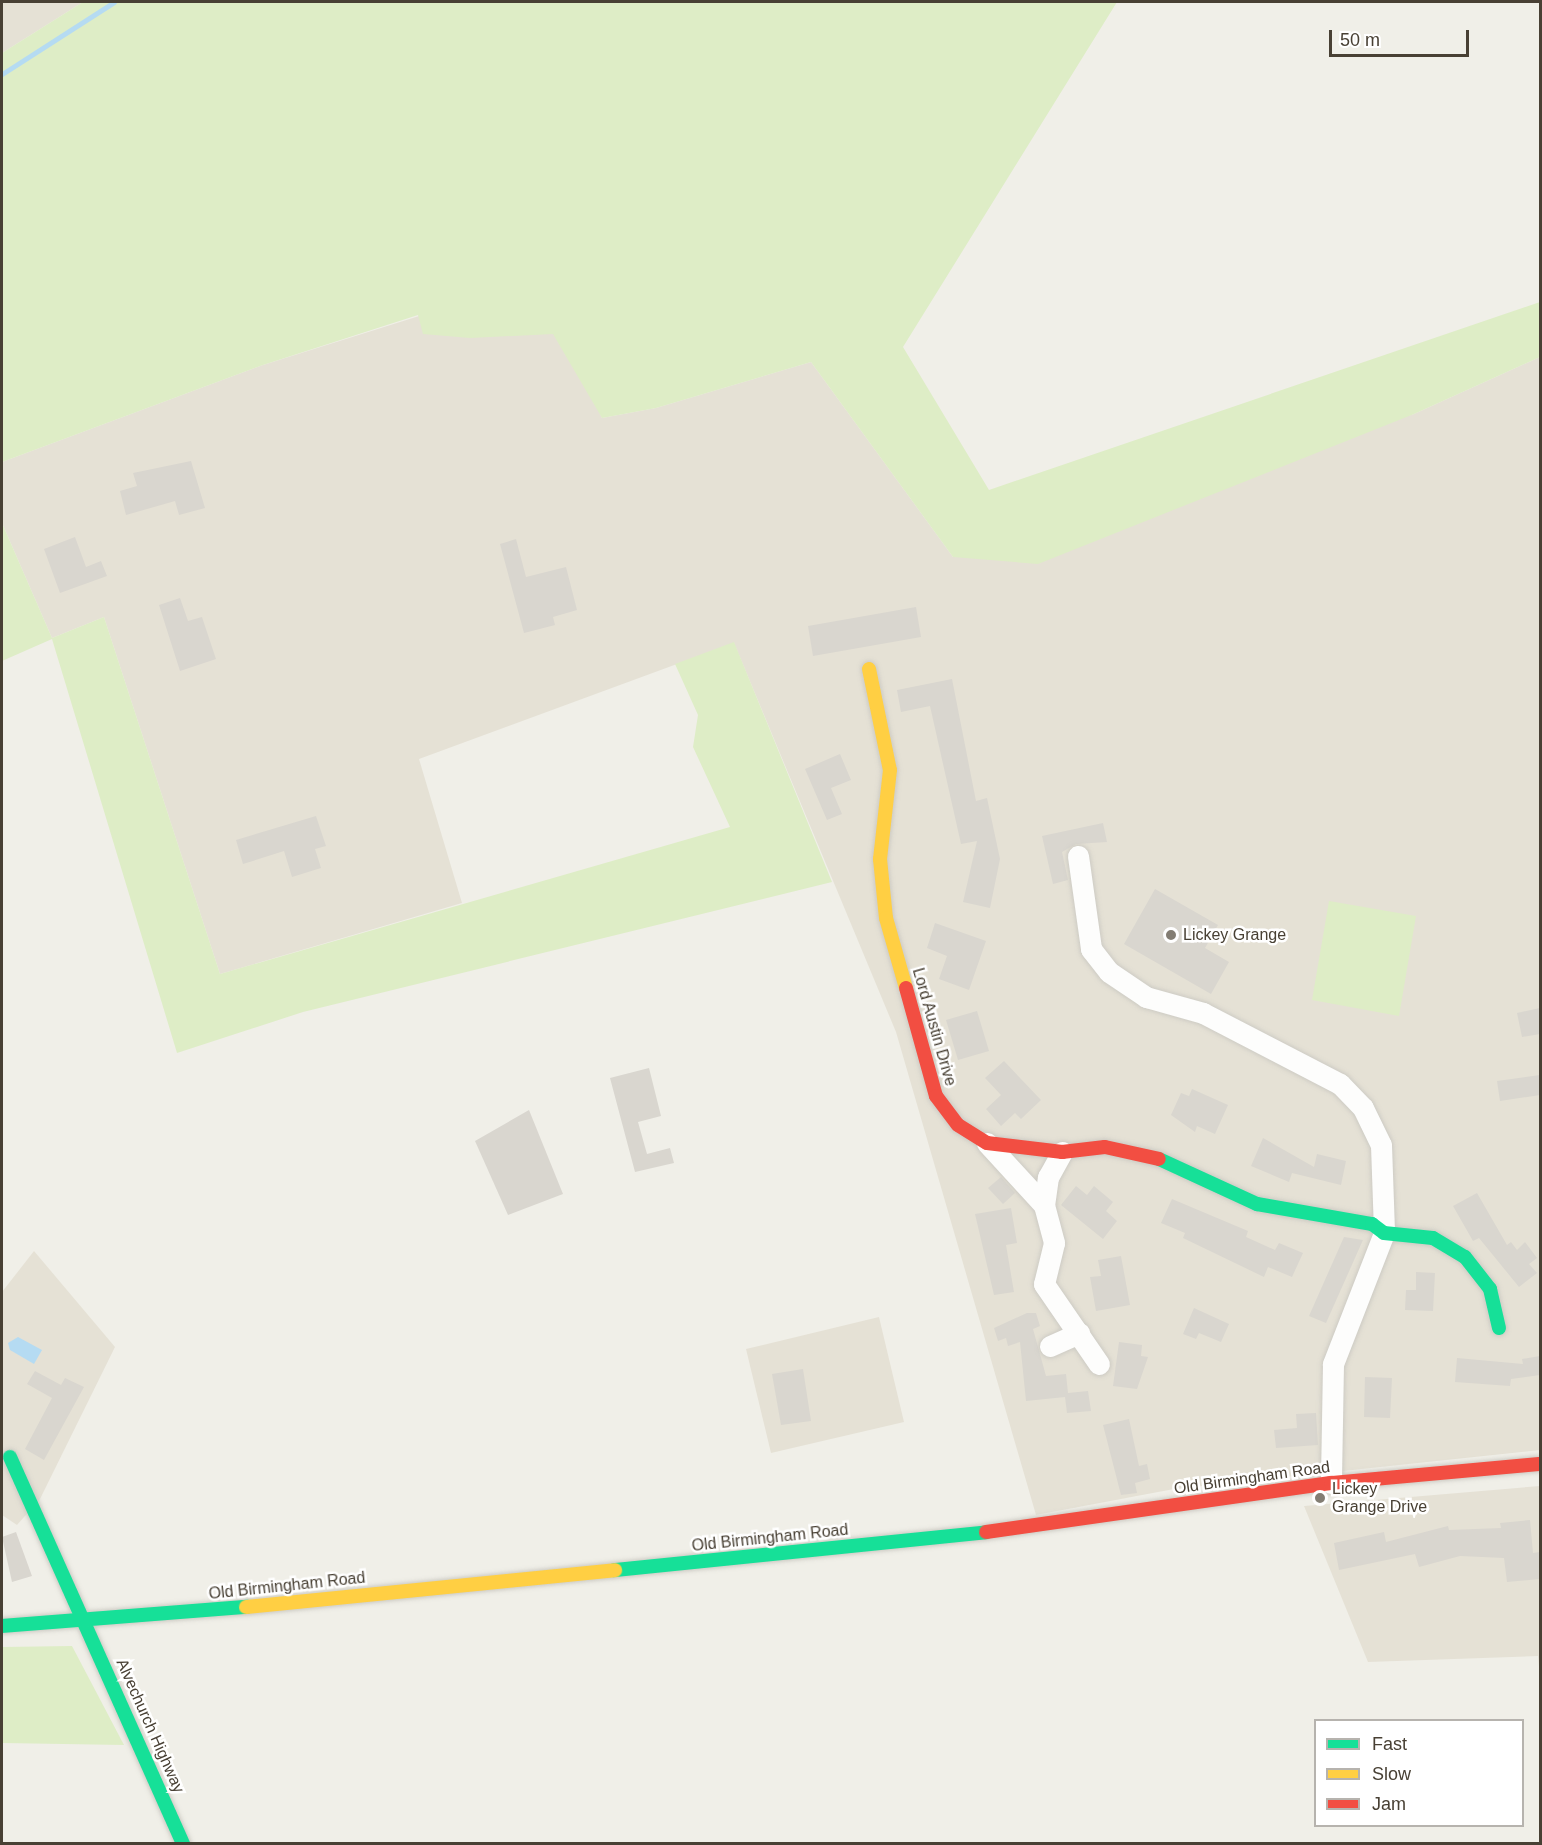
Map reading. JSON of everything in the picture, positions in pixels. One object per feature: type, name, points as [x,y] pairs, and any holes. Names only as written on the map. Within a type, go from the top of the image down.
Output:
[{"type":"main road","name":"Lord Austin Drive","points":[[869,669],[890,770],[880,859],[886,918],[936,1096],[958,1125],[987,1143],[1062,1152],[1105,1147],[1160,1159],[1257,1204],[1372,1224],[1384,1233],[1433,1238],[1465,1257],[1490,1289],[1499,1328]]},
{"type":"main road","name":"Alvechurch Highway","points":[[10,1457],[183,1844]]},
{"type":"main road","name":"Old Birmingham Road","points":[[2,1626],[86,1623],[940,1538],[1331,1483],[1540,1464]]},
{"type":"street","points":[[1078,856],[1091,950],[1109,972],[1146,997],[1203,1013],[1340,1084],[1363,1108],[1381,1145],[1384,1233],[1333,1364],[1331,1483]]},
{"type":"street","points":[[987,1143],[1044,1205]]},
{"type":"street","points":[[1062,1152],[1048,1177],[1044,1205],[1054,1243],[1044,1284],[1099,1364]]},
{"type":"street","points":[[1050,1346],[1079,1333]]},
{"type":"shaded area","points":[[2,2],[83,2],[2,53]]},
{"type":"shaded area","points":[[540,278],[602,418],[656,408],[811,362],[953,557],[1414,414],[1540,357],[1540,1450],[1174,1489],[1036,1515],[896,1032],[734,643],[419,759],[462,903],[220,974],[104,617],[52,638],[2,523],[2,462],[263,365]]},
{"type":"shaded area","points":[[34,1251],[115,1347],[40,1499],[17,1525],[2,1515],[2,1292]]},
{"type":"shaded area","points":[[879,1317],[904,1422],[771,1453],[746,1349]]},
{"type":"shaded area","points":[[1540,1486],[1540,1677],[1538,1656],[1368,1662],[1304,1506]]},
{"type":"green space","points":[[83,2],[1117,2],[903,347],[989,490],[1540,302],[1540,357],[1414,414],[1038,564],[953,557],[811,362],[656,408],[602,418],[553,334],[470,338],[423,334],[418,315],[263,365],[2,462],[2,53]]},
{"type":"green space","points":[[2,523],[52,638],[104,617],[220,974],[730,827],[693,747],[698,715],[675,664],[734,642],[832,882],[303,1012],[177,1053],[52,639],[2,661]]},
{"type":"green space","points":[[1329,901],[1416,916],[1399,1016],[1312,1000]]},
{"type":"green space","points":[[72,1646],[124,1745],[2,1743],[2,1647]]},
{"type":"water","points":[[18,1337],[42,1350],[34,1364],[10,1350],[8,1343]]},
{"type":"building","points":[[191,461],[205,508],[179,515],[175,501],[126,515],[120,491],[137,486],[133,473]]},
{"type":"building","points":[[75,537],[86,567],[101,561],[107,576],[60,593],[44,549]]},
{"type":"building","points":[[516,539],[526,577],[566,567],[577,610],[553,617],[555,625],[524,633],[500,544]]},
{"type":"building","points":[[180,598],[188,621],[202,617],[216,659],[180,671],[159,605]]},
{"type":"building","points":[[916,607],[921,637],[813,656],[808,626]]},
{"type":"building","points":[[952,679],[976,801],[987,798],[1000,859],[990,908],[963,902],[977,841],[961,844],[930,706],[901,712],[897,690]]},
{"type":"building","points":[[840,754],[851,780],[831,788],[842,814],[827,820],[805,769]]},
{"type":"building","points":[[316,816],[326,846],[315,849],[321,868],[292,877],[284,851],[243,864],[236,840]]},
{"type":"building","points":[[1103,823],[1107,842],[1076,844],[1062,852],[1068,880],[1053,884],[1042,836]]},
{"type":"building","name":"Lickey Grange","points":[[1155,889],[1218,925],[1205,948],[1229,962],[1211,994],[1124,944]]},
{"type":"building","points":[[935,923],[986,941],[969,990],[939,979],[947,956],[927,948]]},
{"type":"building","points":[[1540,1008],[1540,1034],[1522,1037],[1517,1013]]},
{"type":"building","points":[[977,1011],[989,1051],[958,1060],[946,1020]]},
{"type":"building","points":[[1004,1061],[1041,1100],[1021,1119],[1015,1113],[1001,1126],[986,1109],[1001,1095],[985,1078]]},
{"type":"building","points":[[649,1068],[661,1116],[638,1122],[647,1154],[670,1148],[674,1163],[635,1172],[610,1078]]},
{"type":"building","points":[[1540,1075],[1540,1095],[1500,1101],[1497,1081]]},
{"type":"building","points":[[1192,1089],[1228,1105],[1215,1134],[1197,1126],[1195,1132],[1171,1115],[1181,1093],[1189,1096]]},
{"type":"building","points":[[529,1110],[563,1194],[508,1215],[475,1141]]},
{"type":"building","points":[[1263,1138],[1314,1167],[1317,1154],[1346,1161],[1341,1185],[1292,1173],[1289,1182],[1251,1166]]},
{"type":"building","points":[[1001,1177],[1015,1193],[1003,1204],[988,1188]]},
{"type":"building","points":[[1076,1186],[1087,1195],[1094,1186],[1113,1202],[1106,1211],[1117,1221],[1103,1239],[1061,1205]]},
{"type":"building","points":[[1477,1193],[1507,1245],[1511,1242],[1517,1250],[1525,1242],[1537,1258],[1529,1264],[1537,1273],[1519,1287],[1479,1238],[1473,1241],[1453,1206]]},
{"type":"building","points":[[1172,1199],[1248,1231],[1246,1237],[1275,1250],[1279,1243],[1303,1253],[1292,1277],[1268,1267],[1264,1277],[1183,1238],[1185,1233],[1161,1223]]},
{"type":"building","points":[[1011,1208],[1017,1243],[1006,1245],[1014,1292],[994,1295],[975,1214]]},
{"type":"building","points":[[1344,1237],[1363,1240],[1326,1323],[1309,1316]]},
{"type":"building","points":[[1121,1256],[1130,1305],[1096,1311],[1090,1277],[1101,1276],[1098,1260]]},
{"type":"building","points":[[1416,1272],[1435,1273],[1433,1311],[1405,1310],[1406,1290],[1416,1290]]},
{"type":"building","points":[[1194,1308],[1229,1324],[1221,1342],[1199,1333],[1196,1339],[1183,1334]]},
{"type":"building","points":[[1027,1313],[1036,1313],[1040,1326],[1033,1329],[1046,1376],[1066,1374],[1068,1393],[1088,1391],[1091,1411],[1067,1413],[1065,1397],[1026,1401],[1020,1342],[1008,1346],[1006,1338],[998,1341],[994,1328]]},
{"type":"building","points":[[1119,1342],[1142,1345],[1141,1356],[1148,1357],[1137,1389],[1113,1386]]},
{"type":"building","points":[[1540,1356],[1540,1375],[1511,1379],[1510,1386],[1455,1382],[1457,1358],[1523,1364],[1522,1359]]},
{"type":"building","points":[[803,1369],[811,1421],[781,1425],[772,1374]]},
{"type":"building","points":[[35,1371],[61,1385],[65,1378],[84,1387],[44,1460],[25,1449],[52,1398],[27,1384]]},
{"type":"building","points":[[1365,1377],[1392,1378],[1390,1418],[1364,1417]]},
{"type":"building","points":[[1316,1413],[1318,1445],[1276,1448],[1274,1430],[1297,1428],[1296,1414]]},
{"type":"building","points":[[1129,1419],[1139,1466],[1147,1464],[1150,1479],[1135,1483],[1137,1493],[1121,1495],[1103,1425]]},
{"type":"building","points":[[1530,1520],[1533,1553],[1540,1552],[1540,1579],[1507,1582],[1504,1558],[1460,1556],[1419,1567],[1415,1554],[1339,1570],[1334,1543],[1384,1532],[1386,1542],[1448,1526],[1449,1530],[1501,1528],[1500,1523]]},
{"type":"building","points":[[16,1532],[32,1576],[12,1582],[2,1537]]},
{"type":"waterway","points":[[2,74],[114,2]]},
{"type":"traffic: fast","points":[[1159,1159],[1257,1204],[1372,1224],[1384,1233],[1433,1238],[1465,1257],[1490,1289],[1499,1328]]},
{"type":"traffic: fast","points":[[10,1457],[183,1844]]},
{"type":"traffic: fast","points":[[615,1570],[986,1532]]},
{"type":"traffic: fast","points":[[2,1626],[246,1607]]},
{"type":"traffic: slow","points":[[869,669],[890,770],[880,859],[886,918],[906,988]]},
{"type":"traffic: slow","points":[[246,1607],[615,1570]]},
{"type":"traffic: jam","points":[[906,988],[936,1096],[958,1125],[987,1143],[1062,1152],[1105,1147],[1159,1159]]},
{"type":"traffic: jam","points":[[986,1532],[1331,1483],[1540,1464]]},
{"type":"place","name":"Lickey Grange","points":[[1171,935]]},
{"type":"place","name":"Lickey Grange Drive","points":[[1320,1498]]}]
